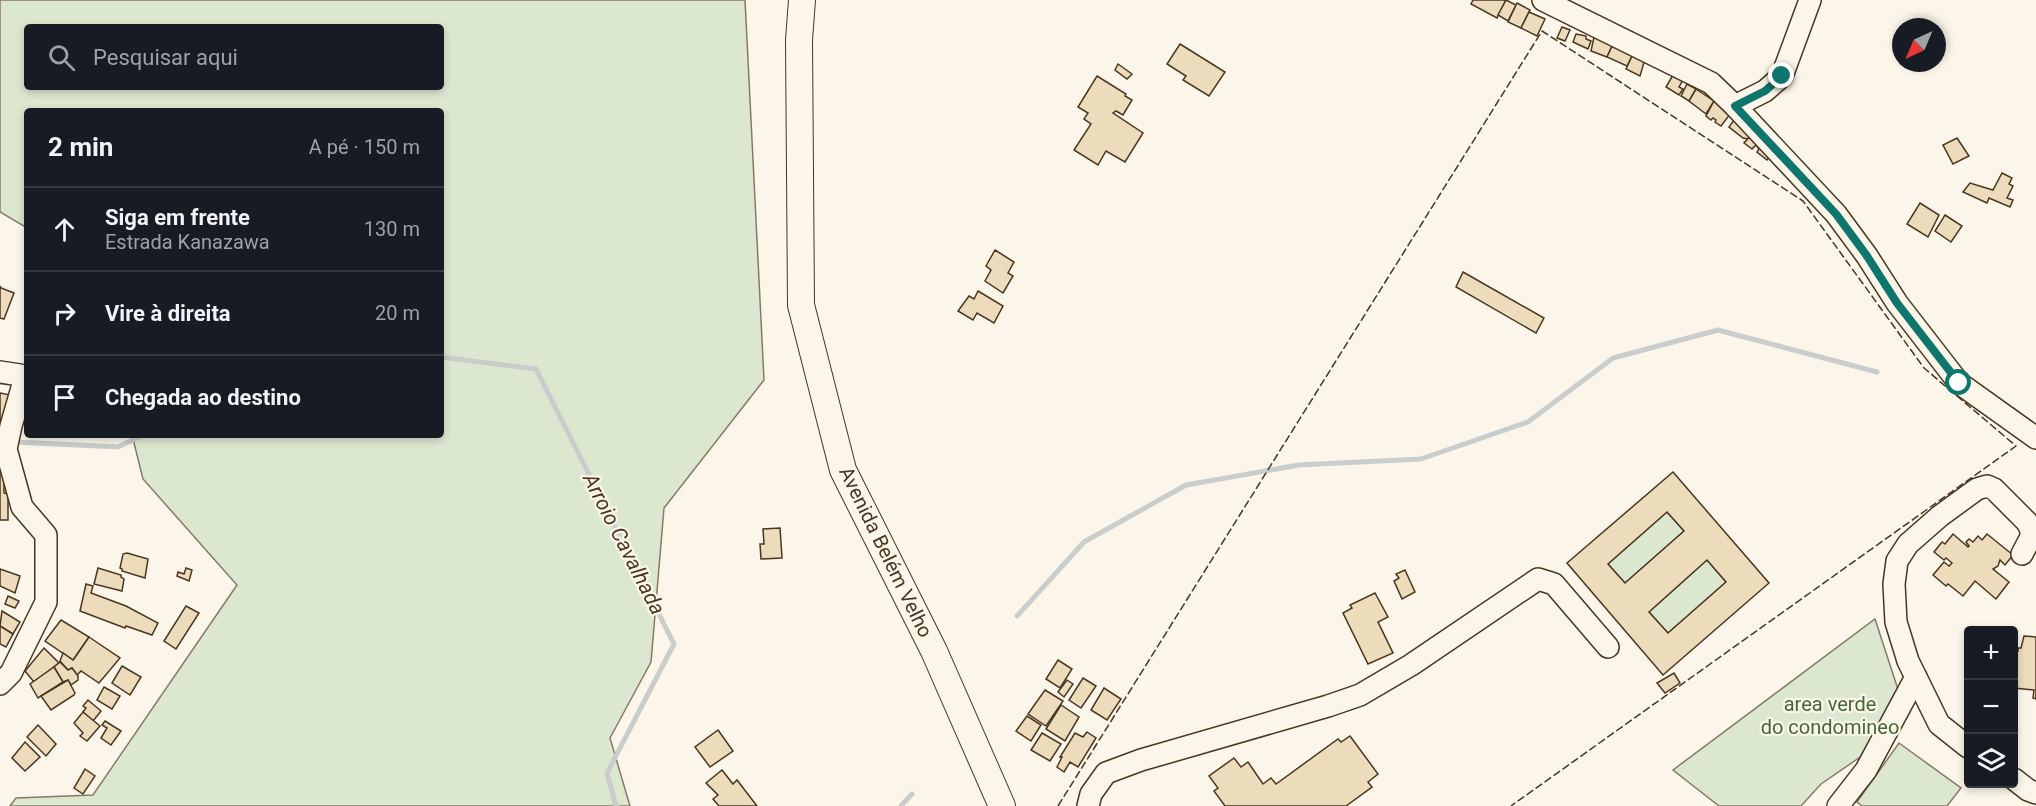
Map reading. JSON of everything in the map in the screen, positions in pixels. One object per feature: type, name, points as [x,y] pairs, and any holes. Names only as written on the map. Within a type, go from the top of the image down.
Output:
[{"type":"main road","name":"Avenida Belém Velho","points":[[802,0],[799,40],[801,305],[843,470],[934,651],[1002,806]]},
{"type":"street","points":[[1543,0],[1710,83],[1735,106],[1836,214],[1867,256],[1897,303],[1959,383],[2036,438]]},
{"type":"street","points":[[1735,106],[1765,91],[1782,76],[1810,0]]},
{"type":"street","points":[[0,684],[11,673],[46,602],[46,535],[22,507],[6,449],[24,381],[10,374]]},
{"type":"street","points":[[1964,744],[1939,724],[1916,677],[1896,621],[1894,584],[1897,561],[1908,544],[1940,516],[1977,489],[1987,486],[1994,489],[2027,522],[2031,530],[2031,537],[2022,554]]},
{"type":"street","points":[[1088,806],[1092,794],[1106,772],[1328,706],[1360,694],[1395,675],[1538,579],[1554,584],[1608,647]]},
{"type":"street","points":[[1838,806],[1866,770],[1916,677]]},
{"type":"street","points":[[2018,783],[2036,793]]},
{"type":"green space","points":[[0,0],[745,0],[764,380],[664,508],[651,662],[610,738],[630,806],[10,806],[16,798],[93,795],[237,585],[143,479],[133,438],[444,438],[444,108],[24,108],[24,226],[0,212]]},
{"type":"green space","points":[[1667,512],[1684,531],[1625,583],[1608,564]]},
{"type":"green space","points":[[1707,560],[1726,582],[1668,633],[1649,612]]},
{"type":"green space","name":"area verde do condomineo","points":[[1875,619],[1907,717],[1866,753],[1821,784],[1801,806],[1719,806],[1673,770]]},
{"type":"green space","points":[[1899,743],[1961,788],[1947,806],[1862,806],[1857,802]]},
{"type":"building","points":[[1473,0],[1506,0],[1497,18],[1471,4]]},
{"type":"building","points":[[1506,0],[1516,5],[1508,21],[1498,15]]},
{"type":"building","points":[[1517,3],[1530,10],[1521,28],[1508,22]]},
{"type":"building","points":[[1529,12],[1545,19],[1537,36],[1521,28]]},
{"type":"building","points":[[1562,27],[1570,30],[1565,41],[1557,38]]},
{"type":"building","points":[[1576,34],[1586,36],[1586,39],[1591,41],[1588,49],[1573,42]]},
{"type":"building","points":[[1594,37],[1613,44],[1607,57],[1591,51]]},
{"type":"building","points":[[1180,44],[1225,72],[1209,96],[1183,80],[1186,76],[1167,64]]},
{"type":"building","points":[[1613,44],[1633,54],[1627,66],[1607,57]]},
{"type":"building","points":[[1633,54],[1645,59],[1640,76],[1626,69]]},
{"type":"building","points":[[1118,64],[1132,74],[1127,79],[1115,70]]},
{"type":"building","points":[[1673,75],[1683,80],[1679,87],[1683,89],[1679,95],[1666,87]]},
{"type":"building","points":[[1097,76],[1132,100],[1123,115],[1116,111],[1113,113],[1143,133],[1125,162],[1106,151],[1098,165],[1074,150],[1091,124],[1084,119],[1088,113],[1078,107]]},
{"type":"building","points":[[1687,84],[1696,89],[1689,101],[1681,96]]},
{"type":"building","points":[[1696,89],[1714,101],[1706,114],[1689,101]]},
{"type":"building","points":[[1714,101],[1731,113],[1721,126],[1713,118],[1711,120],[1706,116]]},
{"type":"building","points":[[1736,117],[1754,132],[1748,139],[1743,138],[1729,127]]},
{"type":"building","points":[[1754,132],[1774,151],[1767,160],[1757,152],[1759,149],[1756,145],[1752,149],[1744,143]]},
{"type":"building","points":[[1957,138],[1969,156],[1953,164],[1943,145]]},
{"type":"building","points":[[2002,173],[2012,178],[2009,184],[2013,186],[2007,198],[2013,200],[2010,207],[1989,198],[1987,203],[1963,192],[1970,183],[1993,190]]},
{"type":"building","points":[[1920,203],[1939,215],[1928,237],[1907,224]]},
{"type":"building","points":[[1945,215],[1962,226],[1951,242],[1935,231]]},
{"type":"building","points":[[995,250],[1014,262],[1008,273],[1013,276],[1003,293],[985,281],[991,270],[986,266]]},
{"type":"building","points":[[1463,272],[1544,318],[1536,333],[1456,287]]},
{"type":"building","points":[[0,286],[14,293],[4,319],[0,318]]},
{"type":"building","points":[[978,291],[1003,306],[994,323],[977,313],[973,320],[958,311],[969,296],[974,299]]},
{"type":"building","points":[[0,393],[10,395],[4,420],[0,420]]},
{"type":"building","points":[[0,464],[4,464],[4,493],[8,494],[8,520],[0,520]]},
{"type":"building","points":[[1673,472],[1769,583],[1663,675],[1567,563]],"holes":[[[1667,512],[1684,531],[1625,583],[1608,564]],[[1707,560],[1726,582],[1668,633],[1649,612]]]},
{"type":"building","points":[[780,528],[782,558],[761,559],[760,544],[764,544],[763,529]]},
{"type":"building","points":[[1953,534],[1968,547],[1966,542],[1969,539],[1973,542],[1978,536],[1982,540],[1987,534],[2013,555],[2005,565],[2000,560],[1998,566],[1993,569],[2009,582],[1996,599],[1975,581],[1963,596],[1933,575],[1944,562],[1949,566],[1952,563],[1934,552]]},
{"type":"building","points":[[123,554],[148,559],[145,578],[122,571],[120,568]]},
{"type":"building","points":[[98,568],[121,575],[124,579],[122,591],[94,584]]},
{"type":"building","points":[[186,568],[192,570],[189,581],[177,576],[178,572],[184,574]]},
{"type":"building","points":[[0,569],[20,576],[15,593],[0,586]]},
{"type":"building","points":[[1405,570],[1415,592],[1402,599],[1394,581],[1399,578],[1396,574]]},
{"type":"building","points":[[86,584],[93,586],[91,593],[126,606],[158,623],[152,635],[126,626],[125,628],[80,611]]},
{"type":"building","points":[[1375,593],[1388,617],[1378,622],[1393,653],[1368,664],[1343,613],[1352,608],[1350,605]]},
{"type":"building","points":[[8,596],[19,601],[15,608],[5,604]]},
{"type":"building","points":[[186,606],[199,613],[176,649],[164,641]]},
{"type":"building","points":[[2,611],[20,622],[13,634],[0,626]]},
{"type":"building","points":[[61,620],[89,637],[73,660],[45,641]]},
{"type":"building","points":[[0,626],[13,634],[6,647],[0,644]]},
{"type":"building","points":[[2024,636],[2036,637],[2036,699],[2033,698],[2034,690],[2018,688],[2018,648],[2021,648]]},
{"type":"building","points":[[89,637],[120,658],[99,683],[81,671],[77,675],[72,668],[68,670],[60,661],[63,653],[73,660]]},
{"type":"building","points":[[44,648],[59,663],[34,682],[25,671]]},
{"type":"building","points":[[1058,660],[1072,669],[1060,688],[1046,679]]},
{"type":"building","points":[[60,662],[68,670],[72,668],[78,676],[78,680],[71,685],[68,680],[63,682],[54,667]]},
{"type":"building","points":[[122,666],[141,677],[130,695],[112,683]]},
{"type":"building","points":[[54,667],[63,682],[38,698],[30,684]]},
{"type":"building","points":[[1674,673],[1680,683],[1665,693],[1657,683]]},
{"type":"building","points":[[1083,678],[1096,686],[1081,708],[1069,700]]},
{"type":"building","points":[[68,680],[74,695],[51,710],[41,696]]},
{"type":"building","points":[[1067,680],[1073,684],[1064,697],[1058,692]]},
{"type":"building","points":[[104,687],[120,696],[112,709],[97,700]]},
{"type":"building","points":[[1104,688],[1121,699],[1107,720],[1091,710]]},
{"type":"building","points":[[1045,690],[1063,701],[1046,726],[1028,714]]},
{"type":"building","points":[[88,700],[101,711],[93,721],[83,712],[86,708],[83,706]]},
{"type":"building","points":[[1061,705],[1079,717],[1065,741],[1046,729]]},
{"type":"building","points":[[83,712],[100,726],[87,741],[80,736],[83,733],[74,723]]},
{"type":"building","points":[[1027,716],[1041,725],[1031,741],[1016,731]]},
{"type":"building","points":[[105,721],[121,731],[111,745],[101,738],[107,728],[102,725]]},
{"type":"building","points":[[38,725],[56,744],[46,756],[27,737]]},
{"type":"building","points":[[718,730],[733,751],[710,767],[695,747]]},
{"type":"building","points":[[1087,732],[1096,738],[1078,767],[1070,762],[1064,772],[1057,767],[1062,757],[1060,757],[1075,733],[1083,737]]},
{"type":"building","points":[[1042,733],[1061,744],[1050,761],[1031,750]]},
{"type":"building","points":[[1350,736],[1378,774],[1368,782],[1372,787],[1346,806],[1225,806],[1214,791],[1218,788],[1209,776],[1234,758],[1241,767],[1248,762],[1263,784],[1271,778],[1276,784],[1338,739],[1341,742]]},
{"type":"building","points":[[25,742],[40,757],[25,771],[12,758]]},
{"type":"building","points":[[85,769],[95,776],[83,794],[74,788]]},
{"type":"building","points":[[722,770],[733,784],[737,780],[757,806],[719,806],[713,799],[718,795],[706,783]]},
{"type":"waterway","points":[[1017,616],[1084,542],[1186,485],[1299,465],[1421,459],[1528,422],[1613,358],[1718,330],[1877,372]]},
{"type":"waterway","name":"Arroio Cavalhada","points":[[444,357],[536,369],[674,644],[607,773],[616,806]]},
{"type":"waterway","name":"Arroio Cavalhada","points":[[14,442],[118,447],[137,438]]},
{"type":"waterway","points":[[901,806],[912,794]]},
{"type":"fence","points":[[1058,806],[1542,31],[1803,201],[1924,368],[2016,446],[1511,806]]},
{"type":"route","points":[[1782,76],[1765,91],[1735,106],[1836,214],[1867,256],[1897,303],[1959,383]]}]
